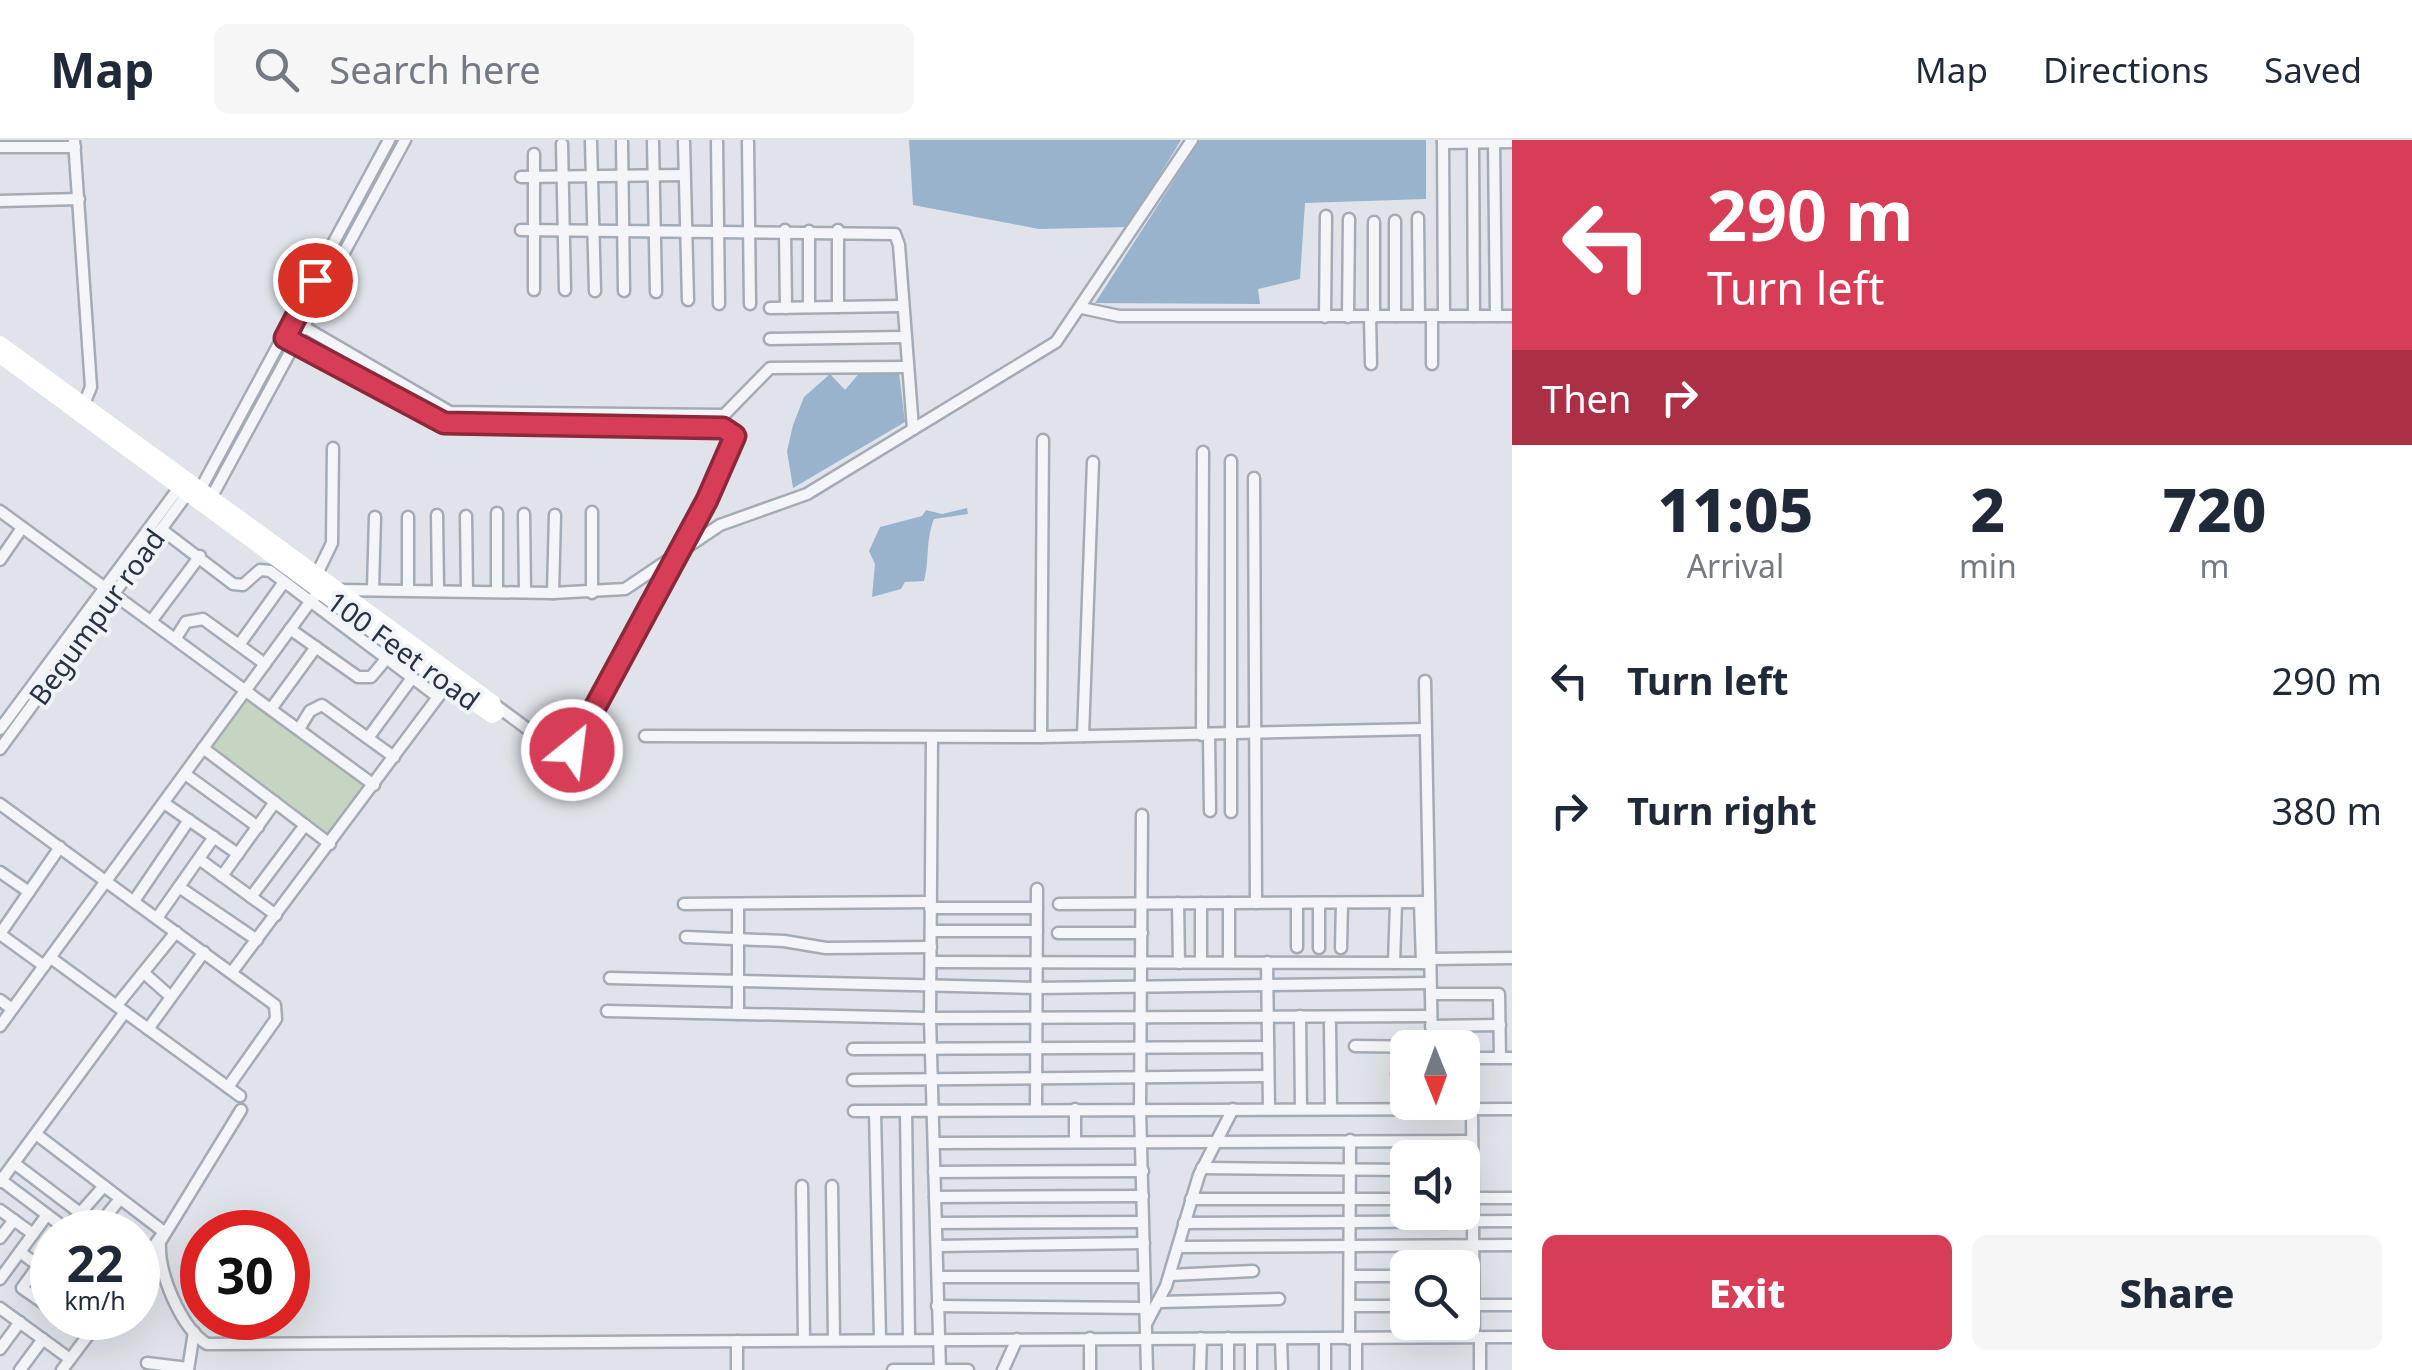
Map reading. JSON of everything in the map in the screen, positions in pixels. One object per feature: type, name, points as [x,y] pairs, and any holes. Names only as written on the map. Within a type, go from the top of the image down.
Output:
[{"type":"street","points":[[193,489],[285,338],[389,140]]},
{"type":"street","points":[[193,489],[298,344],[405,140]]},
{"type":"street","points":[[162,530],[238,586],[265,569],[284,582],[321,590],[592,593],[633,585],[720,526],[807,494],[1056,342],[1192,140]]},
{"type":"street","points":[[591,142],[596,291]]},
{"type":"street","points":[[622,142],[624,291]]},
{"type":"street","points":[[653,142],[656,292]]},
{"type":"street","points":[[684,142],[688,300]]},
{"type":"street","points":[[717,142],[719,304]]},
{"type":"street","points":[[748,142],[750,304]]},
{"type":"street","points":[[1432,364],[1444,142],[1512,142]]},
{"type":"street","points":[[1473,142],[1474,316]]},
{"type":"street","points":[[1494,143],[1496,316]]},
{"type":"street","points":[[0,147],[75,144],[91,387],[84,404]]},
{"type":"street","points":[[562,144],[565,290]]},
{"type":"street","points":[[534,154],[527,176],[534,230],[534,290]]},
{"type":"street","points":[[527,176],[684,175]]},
{"type":"street","points":[[0,201],[79,200]]},
{"type":"street","points":[[1324,317],[1326,216]]},
{"type":"street","points":[[1418,218],[1432,316]]},
{"type":"street","points":[[1348,317],[1350,219]]},
{"type":"street","points":[[1395,221],[1395,316]]},
{"type":"street","points":[[1371,364],[1374,222]]},
{"type":"street","points":[[521,230],[888,232],[898,238],[914,429]]},
{"type":"street","points":[[785,230],[786,308]]},
{"type":"street","points":[[809,230],[809,307]]},
{"type":"street","points":[[838,230],[838,307]]},
{"type":"street","points":[[770,308],[902,306]]},
{"type":"street","points":[[1082,308],[1119,316],[1512,316]]},
{"type":"street","points":[[306,328],[450,412],[724,415],[770,368],[906,366]]},
{"type":"street","points":[[770,338],[904,337]]},
{"type":"street","points":[[285,338],[444,423],[723,428],[736,441],[572,750],[556,750],[498,707]]},
{"type":"street","name":"100 Feet road","points":[[0,342],[193,489],[443,691],[492,716],[498,707],[321,590],[193,489],[0,356]]},
{"type":"street","points":[[1041,738],[1043,440]]},
{"type":"street","points":[[0,1026],[321,590],[332,543],[333,448]]},
{"type":"street","points":[[1203,452],[1210,811]]},
{"type":"street","points":[[1231,461],[1231,812]]},
{"type":"street","points":[[1082,736],[1093,462]]},
{"type":"street","points":[[1254,478],[1256,903]]},
{"type":"street","name":"Begumpur road","points":[[0,730],[4,716],[193,489]]},
{"type":"street","name":"Begumpur road","points":[[2,743],[111,589],[193,489]]},
{"type":"street","points":[[0,511],[374,785]]},
{"type":"street","points":[[497,512],[497,591]]},
{"type":"street","points":[[592,512],[592,593]]},
{"type":"street","points":[[524,514],[525,592]]},
{"type":"street","points":[[553,593],[555,514]]},
{"type":"street","points":[[437,515],[438,589]]},
{"type":"street","points":[[466,516],[467,591]]},
{"type":"street","points":[[373,589],[375,517]]},
{"type":"street","points":[[408,517],[408,589]]},
{"type":"street","points":[[0,560],[22,528]]},
{"type":"street","points":[[152,620],[200,556]]},
{"type":"street","points":[[239,645],[284,582]]},
{"type":"street","points":[[232,972],[443,691],[412,678],[387,658],[321,590]]},
{"type":"street","points":[[176,638],[186,622],[196,617],[265,664]]},
{"type":"street","points":[[290,629],[366,679],[387,658]]},
{"type":"street","points":[[271,708],[316,647]]},
{"type":"street","points":[[368,738],[412,678]]},
{"type":"street","points":[[1424,682],[1424,902],[1431,1030]]},
{"type":"street","points":[[298,729],[310,711],[322,705],[394,757]]},
{"type":"street","points":[[645,736],[1041,738],[1425,729]]},
{"type":"street","points":[[932,738],[930,1018],[940,1370]]},
{"type":"street","points":[[203,748],[330,844]]},
{"type":"street","points":[[185,774],[258,827]]},
{"type":"street","points":[[164,802],[238,854]]},
{"type":"street","points":[[222,876],[275,802]]},
{"type":"street","points":[[0,804],[274,1005],[276,1020],[228,1087]]},
{"type":"street","points":[[1142,815],[1140,1109],[1147,1370]]},
{"type":"street","points":[[134,901],[189,820]]},
{"type":"street","points":[[251,897],[305,826]]},
{"type":"street","points":[[157,918],[214,837]]},
{"type":"street","points":[[60,848],[0,934],[121,1009],[240,1096]]},
{"type":"street","points":[[199,859],[276,915]]},
{"type":"street","points":[[0,872],[29,892]]},
{"type":"street","points":[[179,887],[257,940]]},
{"type":"street","points":[[1036,1109],[1037,889]]},
{"type":"street","points":[[1229,902],[1229,962]]},
{"type":"street","points":[[1394,963],[1396,902]]},
{"type":"street","points":[[1059,904],[1424,902]]},
{"type":"street","points":[[1178,903],[1178,962]]},
{"type":"street","points":[[1201,903],[1201,962]]},
{"type":"street","points":[[1297,903],[1297,947]]},
{"type":"street","points":[[1319,903],[1319,948]]},
{"type":"street","points":[[1341,948],[1342,903]]},
{"type":"street","points":[[684,904],[1037,908]]},
{"type":"street","points":[[738,904],[738,1014]]},
{"type":"street","points":[[931,931],[1037,930]]},
{"type":"street","points":[[40,1210],[1,1181],[176,932]]},
{"type":"street","points":[[1058,933],[1142,933]]},
{"type":"street","points":[[686,937],[738,938],[826,948],[931,947]]},
{"type":"street","points":[[148,1029],[204,952]]},
{"type":"street","points":[[932,962],[1394,963],[1512,958]]},
{"type":"street","points":[[1266,962],[1269,1109]]},
{"type":"street","points":[[144,973],[171,997]]},
{"type":"street","points":[[610,978],[1036,988],[1430,988],[1498,994],[1506,1058],[1480,1058]]},
{"type":"street","points":[[0,1000],[12,1009]]},
{"type":"street","points":[[607,1011],[930,1018],[1300,1016],[1500,1025]]},
{"type":"street","points":[[1300,1016],[1301,1109]]},
{"type":"street","points":[[1330,1024],[1331,1109]]},
{"type":"street","points":[[1355,1046],[1390,1046]]},
{"type":"street","points":[[854,1049],[1268,1047]]},
{"type":"street","points":[[853,1080],[1268,1076]]},
{"type":"street","points":[[854,1112],[1390,1107]]},
{"type":"street","points":[[1075,1109],[1075,1142]]},
{"type":"street","points":[[1146,1324],[1170,1275],[1202,1168],[1233,1109]]},
{"type":"street","points":[[160,1238],[220,1152],[241,1110]]},
{"type":"street","points":[[1480,1110],[1512,1110]]},
{"type":"street","points":[[906,1111],[910,1338]]},
{"type":"street","points":[[875,1112],[880,1338]]},
{"type":"street","points":[[36,1134],[164,1232]]},
{"type":"street","points":[[1350,1140],[1350,1306],[1356,1370]]},
{"type":"street","points":[[935,1142],[1390,1140]]},
{"type":"street","points":[[14,1163],[76,1210]]},
{"type":"street","points":[[1202,1168],[1390,1170]]},
{"type":"street","points":[[934,1172],[1143,1171]]},
{"type":"street","points":[[83,1210],[104,1186]]},
{"type":"street","points":[[802,1186],[804,1340]]},
{"type":"street","points":[[832,1186],[834,1340]]},
{"type":"street","points":[[935,1197],[1143,1196]]},
{"type":"street","points":[[1480,1198],[1512,1198]]},
{"type":"street","points":[[111,1210],[120,1199]]},
{"type":"street","points":[[1191,1199],[1390,1199]]},
{"type":"street","points":[[0,1210],[30,1232]]},
{"type":"street","points":[[0,1238],[14,1220]]},
{"type":"street","points":[[1480,1221],[1512,1221]]},
{"type":"street","points":[[937,1223],[1143,1222]]},
{"type":"street","points":[[1184,1224],[1390,1222]]},
{"type":"street","points":[[1472,1250],[1473,1230]]},
{"type":"street","points":[[164,1232],[160,1248],[164,1274],[180,1304]]},
{"type":"street","points":[[0,1279],[30,1238]]},
{"type":"street","points":[[938,1246],[1144,1243]]},
{"type":"street","points":[[1178,1247],[1512,1245]]},
{"type":"street","points":[[20,1252],[30,1260]]},
{"type":"street","points":[[1170,1275],[1252,1272]]},
{"type":"street","points":[[1351,1276],[1390,1276]]},
{"type":"street","points":[[938,1278],[1144,1278]]},
{"type":"street","points":[[1160,1302],[1279,1298]]},
{"type":"street","points":[[1480,1306],[1512,1304]]},
{"type":"street","points":[[937,1306],[1145,1308]]},
{"type":"street","points":[[1350,1306],[1390,1306]]},
{"type":"street","points":[[0,1308],[30,1330]]},
{"type":"street","points":[[0,1349],[20,1322]]},
{"type":"street","points":[[1480,1337],[1512,1337]]},
{"type":"street","points":[[200,1340],[215,1345],[880,1338],[1390,1338]]},
{"type":"street","points":[[1002,1370],[1017,1338]]},
{"type":"street","points":[[1090,1338],[1090,1370]]},
{"type":"street","points":[[1200,1370],[1201,1338]]},
{"type":"street","points":[[1228,1338],[1228,1370]]},
{"type":"street","points":[[1251,1339],[1251,1370]]},
{"type":"street","points":[[1325,1339],[1325,1370]]},
{"type":"street","points":[[20,1370],[41,1340]]},
{"type":"street","points":[[43,1340],[70,1359]]},
{"type":"street","points":[[62,1370],[84,1340]]},
{"type":"street","points":[[147,1363],[188,1369],[193,1340]]},
{"type":"street","points":[[737,1340],[737,1370]]},
{"type":"street","points":[[1281,1340],[1282,1370]]},
{"type":"street","points":[[1477,1340],[1480,1370]]},
{"type":"street","points":[[893,1370],[968,1370]]},
{"type":"green space","points":[[248,699],[365,786],[328,834],[212,748]]},
{"type":"water","points":[[909,140],[1181,140],[1128,227],[1039,229],[913,205]]},
{"type":"water","points":[[1200,140],[1426,140],[1426,199],[1305,203],[1300,279],[1258,289],[1260,304],[1095,303]]},
{"type":"water","points":[[861,371],[899,372],[905,422],[793,488],[787,451],[804,397],[830,374],[845,390]]},
{"type":"water","points":[[967,508],[968,514],[934,519],[924,581],[905,582],[901,589],[872,597],[875,564],[869,551],[880,527],[922,516],[926,510],[942,514]]},
{"type":"route","points":[[315,280],[285,338],[444,423],[723,428],[735,436],[707,500],[572,750]]}]
